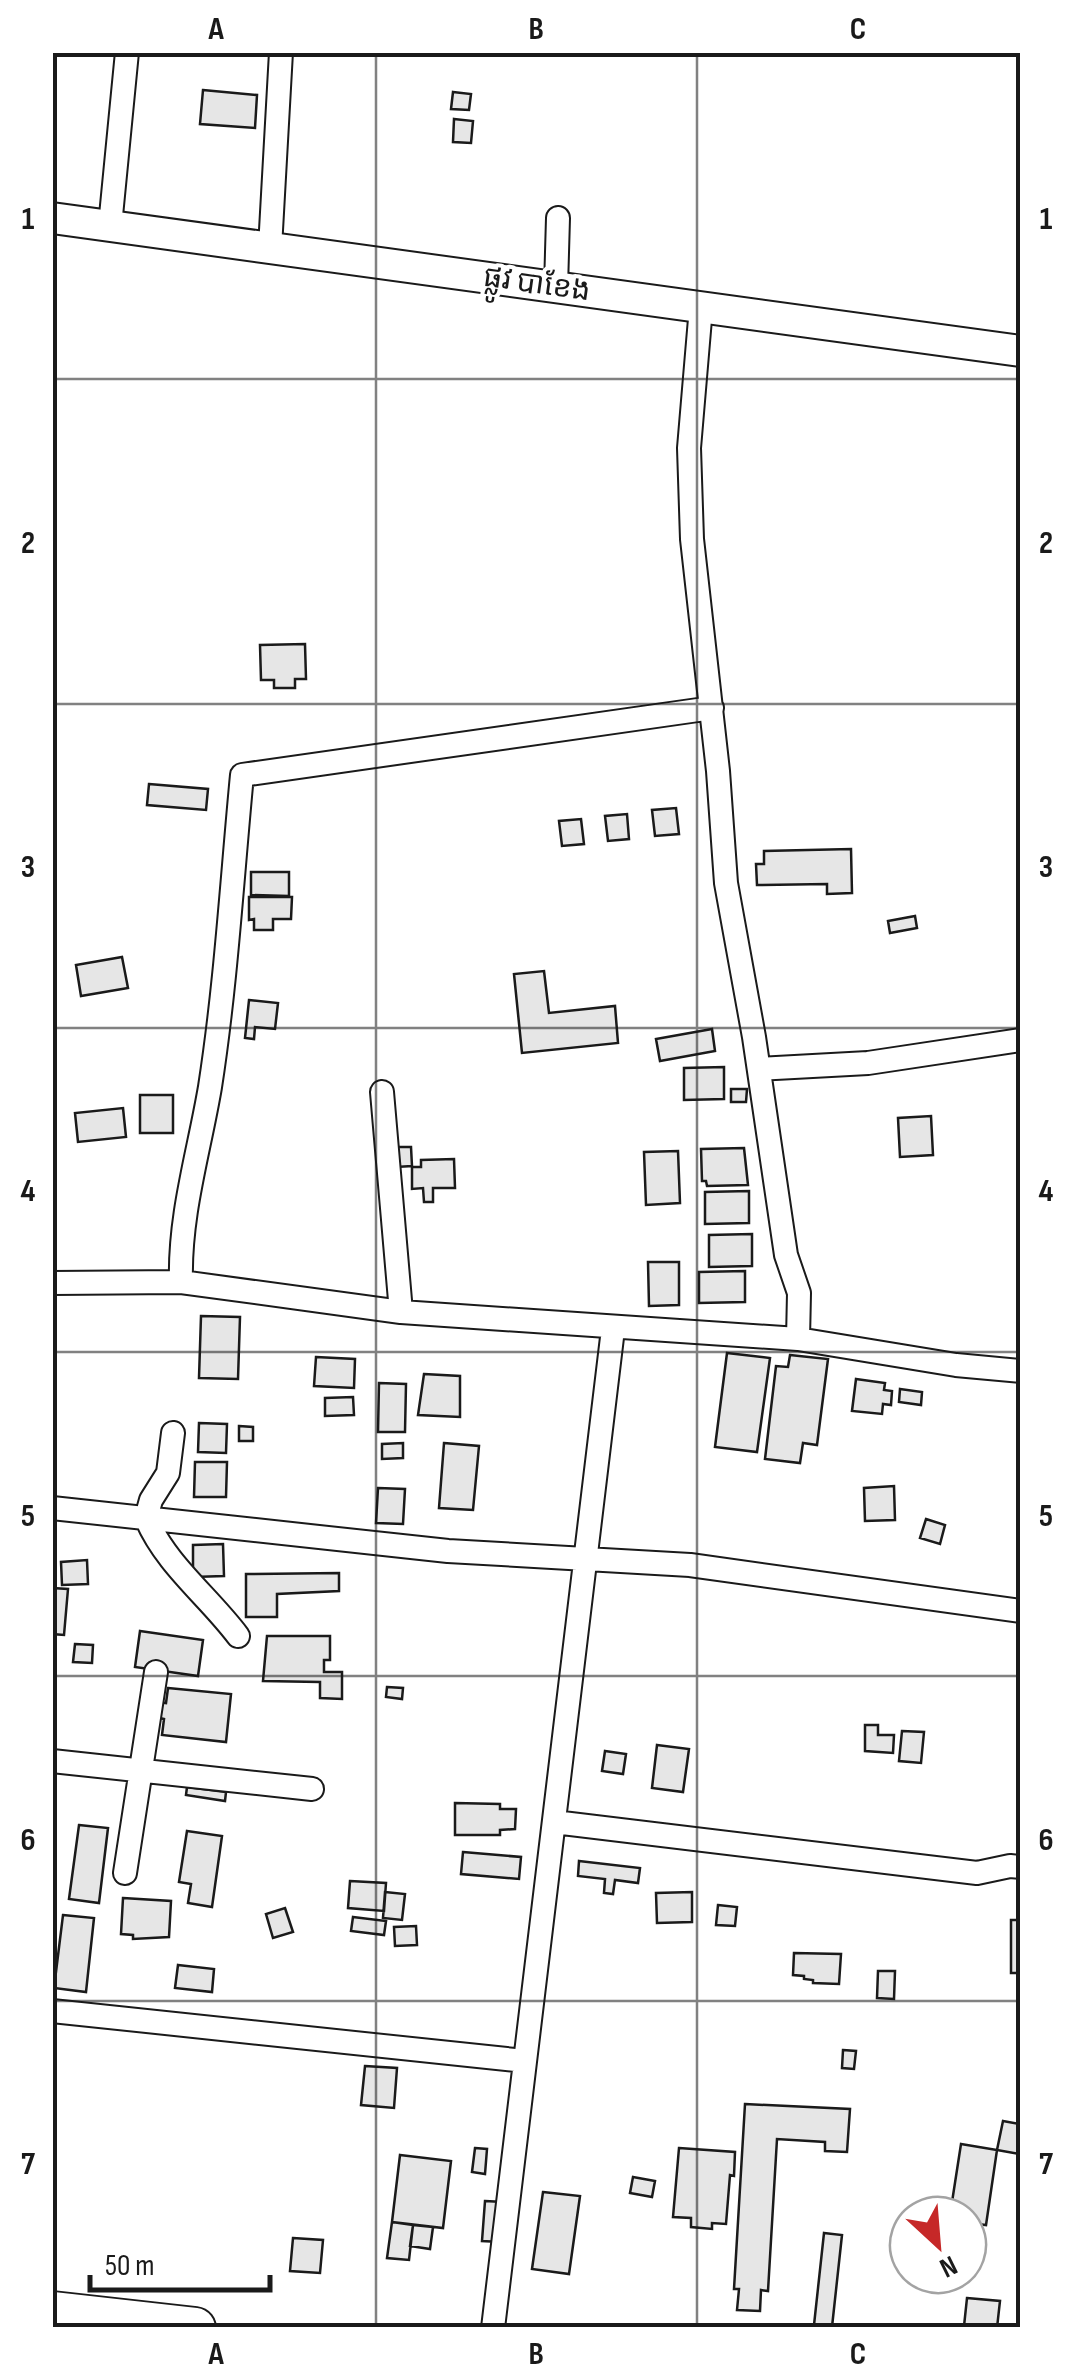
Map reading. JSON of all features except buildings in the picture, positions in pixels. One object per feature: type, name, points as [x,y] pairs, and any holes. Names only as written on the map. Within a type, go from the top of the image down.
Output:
[{"type":"highway","points":[[52,2312],[195,2328]]},
{"type":"street","points":[[110,226],[127,52]]},
{"type":"street","points":[[270,248],[281,52]]},
{"type":"street","name":"ផ្លូវ បាខែង","points":[[52,218],[1020,351]]},
{"type":"street","points":[[556,287],[558,218]]},
{"type":"street","points":[[701,307],[692,382],[689,492],[726,883],[759,1069],[784,1244],[799,1293],[798,1339]]},
{"type":"street","points":[[181,1282],[185,1211],[210,1089],[242,775],[712,708]]},
{"type":"street","points":[[759,1069],[868,1063],[1020,1040]]},
{"type":"street","points":[[382,1092],[400,1312]]},
{"type":"street","points":[[52,1283],[181,1282],[400,1312],[798,1339],[956,1365],[1020,1371]]},
{"type":"street","points":[[493,2328],[613,1329]]},
{"type":"street","points":[[173,1433],[168,1473],[151,1500],[146,1518],[166,1555],[238,1636]]},
{"type":"street","points":[[52,1508],[448,1551],[690,1565],[1020,1611]]},
{"type":"street","points":[[125,1874],[156,1672]]},
{"type":"street","points":[[52,1761],[312,1789]]},
{"type":"street","points":[[554,1822],[976,1873],[1004,1866],[1020,1867]]},
{"type":"street","points":[[52,2011],[525,2060]]}]
